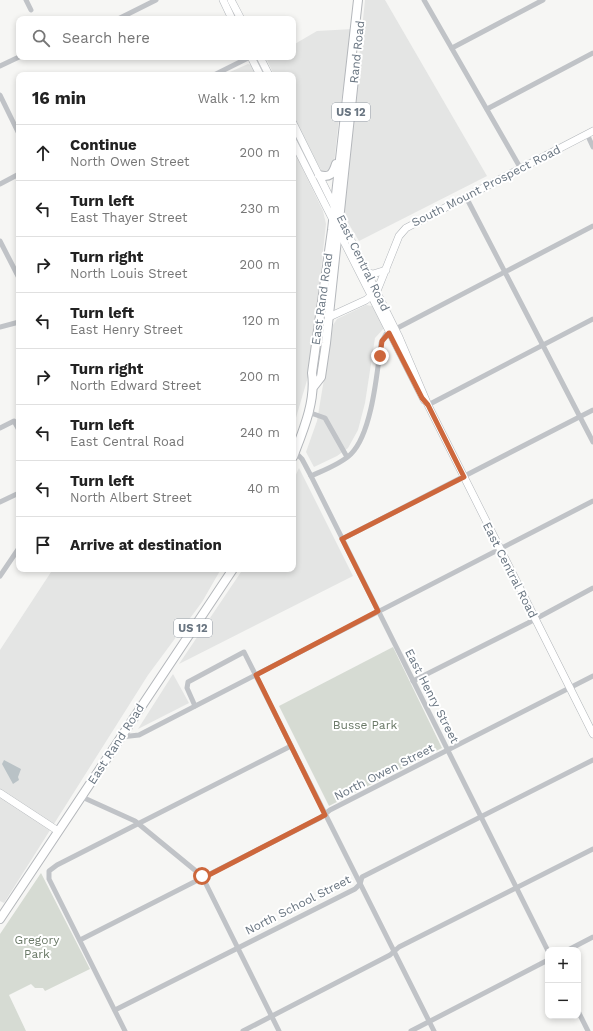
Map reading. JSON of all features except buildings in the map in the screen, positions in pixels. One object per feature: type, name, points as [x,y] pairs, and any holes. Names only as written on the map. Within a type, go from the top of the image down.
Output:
[{"type":"main road","points":[[223,0],[231,16]]},
{"type":"main road","points":[[231,0],[239,16]]},
{"type":"main road","name":"Rand Road","points":[[337,219],[342,138],[358,0]]},
{"type":"main road","name":"Rand Road","points":[[337,219],[363,0]]},
{"type":"main road","points":[[252,60],[258,72]]},
{"type":"main road","points":[[262,60],[268,72]]},
{"type":"main road","name":"East Central Road","points":[[296,128],[319,175],[371,297],[392,331]]},
{"type":"main road","name":"South Mount Prospect Road","points":[[329,317],[371,297],[377,292],[401,232],[420,220],[590,133]]},
{"type":"main road","points":[[319,175],[327,177],[333,174],[342,138]]},
{"type":"main road","name":"East Central Road","points":[[296,146],[368,273],[392,331],[428,405],[593,734]]},
{"type":"main road","name":"East Rand Road","points":[[296,449],[308,412],[314,386],[320,377],[329,317],[337,219]]},
{"type":"main road","name":"East Rand Road","points":[[314,386],[312,373],[337,219]]},
{"type":"main road","points":[[368,273],[373,274],[386,270]]},
{"type":"main road","name":"East Rand Road","points":[[0,919],[231,572]]},
{"type":"main road","points":[[0,793],[58,831]]},
{"type":"street","points":[[26,0],[31,10]]},
{"type":"street","points":[[124,16],[156,0]]},
{"type":"street","points":[[424,0],[521,169]]},
{"type":"street","points":[[452,48],[543,0]]},
{"type":"street","points":[[487,109],[593,53]]},
{"type":"street","points":[[0,66],[16,58]]},
{"type":"street","points":[[220,72],[245,60]]},
{"type":"street","points":[[0,96],[16,128]]},
{"type":"street","points":[[590,133],[593,147]]},
{"type":"street","points":[[0,184],[16,176]]},
{"type":"street","points":[[466,197],[593,442]]},
{"type":"street","points":[[311,476],[348,457],[359,445],[366,428],[381,343],[392,331],[593,226]]},
{"type":"street","points":[[0,241],[16,272]]},
{"type":"street","points":[[428,405],[593,319]]},
{"type":"street","points":[[0,327],[16,323]]},
{"type":"street","points":[[342,539],[593,410]]},
{"type":"street","points":[[308,412],[325,418],[348,457]]},
{"type":"street","points":[[0,428],[14,421],[16,425]]},
{"type":"street","name":"East Henry Street","points":[[296,456],[302,459],[311,476],[546,947]]},
{"type":"street","points":[[0,502],[16,494]]},
{"type":"street","points":[[121,737],[138,735],[593,501]]},
{"type":"street","points":[[0,576],[16,552]]},
{"type":"street","points":[[413,681],[593,588]]},
{"type":"street","points":[[195,706],[187,688],[188,682],[244,652],[434,1031]]},
{"type":"street","name":"North Owen Street","points":[[80,940],[593,676]]},
{"type":"street","points":[[125,1031],[49,879],[49,871],[57,865],[138,823],[291,746]]},
{"type":"street","name":"North School Street","points":[[115,1010],[355,889],[360,884],[362,877],[593,760]]},
{"type":"street","points":[[82,797],[138,823],[203,878],[280,1031]]},
{"type":"street","points":[[243,1031],[394,953],[399,947],[593,849]]},
{"type":"street","points":[[574,947],[593,937]]},
{"type":"street","points":[[411,1031],[545,962]]},
{"type":"street","points":[[581,1017],[587,1030],[593,1027]]},
{"type":"shaded area","points":[[365,0],[385,0],[487,176],[359,241],[344,216],[344,205]]},
{"type":"shaded area","points":[[353,29],[340,109],[334,164],[330,173],[322,172],[296,122],[296,72],[273,72],[267,60],[296,60],[296,43],[317,31]]},
{"type":"shaded area","points":[[248,64],[251,65],[255,72],[230,72]]},
{"type":"shaded area","points":[[296,155],[323,211],[326,224],[310,370],[296,418]]},
{"type":"shaded area","points":[[366,305],[372,306],[384,328],[375,338],[365,403],[358,430],[348,448],[337,456],[314,467],[306,452],[317,421],[333,325],[337,319]]},
{"type":"shaded area","points":[[299,468],[353,576],[179,664],[241,572],[296,572],[296,474]]},
{"type":"shaded area","points":[[51,572],[219,572],[202,602],[148,675],[4,903],[0,901],[0,650]]},
{"type":"shaded area","points":[[173,674],[189,703],[138,729]]},
{"type":"shaded area","points":[[4,760],[21,769],[18,777],[19,780],[13,784],[2,764]]},
{"type":"green space","name":"Busse Park","points":[[393,647],[442,748],[329,806],[279,706]]},
{"type":"green space","name":"Gregory Park","points":[[41,873],[90,969],[45,991],[43,988],[35,988],[31,984],[9,995],[26,1031],[0,1031],[0,934]]},
{"type":"route","points":[[202,876],[203,878],[325,815],[256,675],[378,611],[342,539],[464,477],[428,405],[422,398],[389,333],[384,336],[382,341],[380,356]]}]
